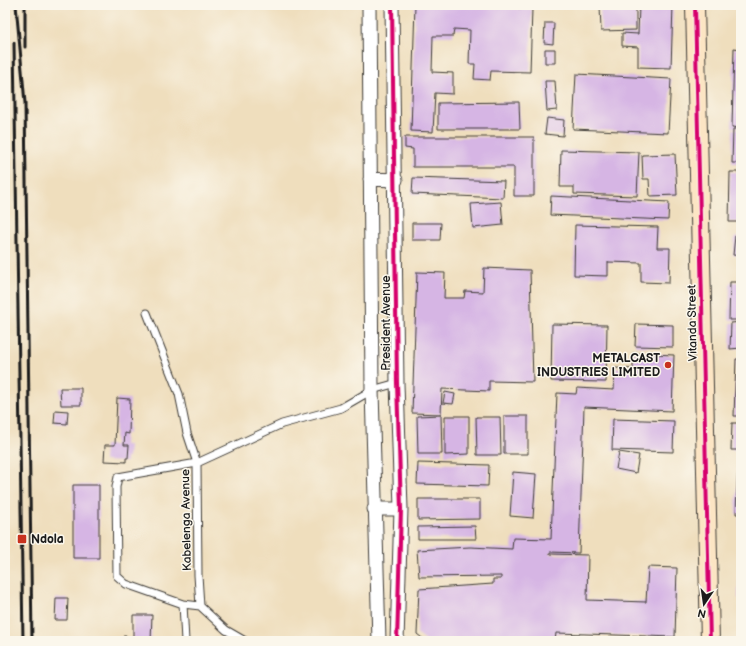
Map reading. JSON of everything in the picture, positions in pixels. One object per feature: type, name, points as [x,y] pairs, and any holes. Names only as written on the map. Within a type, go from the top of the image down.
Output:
[{"type":"street","name":"President Avenue","points":[[370,5],[372,390],[378,641]]},
{"type":"street","name":"President Avenue","points":[[392,5],[396,180],[397,383],[401,509],[397,641]]},
{"type":"street","name":"Vitanda Street","points":[[695,5],[710,641]]},
{"type":"street","points":[[370,179],[396,180]]},
{"type":"street","points":[[374,509],[401,509]]},
{"type":"lane","name":"Kabelenga Avenue","points":[[147,313],[179,394],[187,433],[197,463],[198,575],[200,606]]},
{"type":"lane","points":[[245,641],[226,630],[200,606],[183,604],[126,584],[117,576],[116,487],[118,477],[197,463],[282,424],[341,408],[372,390],[397,383]]},
{"type":"lane","points":[[183,604],[185,641]]},
{"type":"building","points":[[415,5],[532,9],[530,72],[491,71],[490,80],[474,79],[475,64],[469,64],[470,30],[454,29],[453,36],[433,36],[432,72],[453,73],[453,94],[435,93],[433,132],[411,131]]},
{"type":"building","points":[[600,5],[636,5],[636,30],[601,31]]},
{"type":"building","points":[[639,5],[673,5],[671,68],[638,67],[638,47],[622,46],[622,33],[638,34]]},
{"type":"building","points":[[545,23],[554,23],[553,44],[544,43]]},
{"type":"building","points":[[734,48],[741,49],[741,128],[732,127]]},
{"type":"building","points":[[545,49],[555,49],[555,63],[545,63]]},
{"type":"building","points":[[576,74],[671,79],[668,133],[573,129]]},
{"type":"building","points":[[545,81],[555,81],[557,110],[547,111]]},
{"type":"building","points":[[519,102],[520,129],[438,129],[438,103]]},
{"type":"building","points":[[547,118],[564,120],[563,136],[545,134]]},
{"type":"building","points":[[733,129],[741,129],[741,163],[732,163]]},
{"type":"building","points":[[405,137],[534,137],[534,196],[514,196],[514,167],[413,167],[413,149],[405,148]]},
{"type":"building","points":[[561,150],[639,152],[637,196],[574,194],[574,187],[560,187]]},
{"type":"building","points":[[675,154],[677,195],[650,196],[649,179],[643,179],[642,155]]},
{"type":"building","points":[[730,172],[741,172],[741,222],[729,222]]},
{"type":"building","points":[[413,178],[504,181],[503,198],[412,194]]},
{"type":"building","points":[[551,196],[669,202],[668,220],[550,215]]},
{"type":"building","points":[[501,202],[503,225],[473,228],[471,204]]},
{"type":"building","points":[[412,223],[441,223],[440,240],[412,240]]},
{"type":"building","points":[[575,225],[658,227],[657,248],[670,248],[669,283],[641,282],[641,263],[608,262],[608,276],[574,275]]},
{"type":"building","points":[[735,236],[741,237],[741,256],[733,255]]},
{"type":"building","points":[[484,268],[530,270],[533,382],[489,381],[489,391],[442,389],[441,414],[412,413],[417,272],[445,273],[444,298],[464,298],[465,291],[483,292]]},
{"type":"building","points":[[730,282],[741,282],[741,320],[729,320]]},
{"type":"building","points":[[741,322],[741,348],[730,349],[731,323]]},
{"type":"building","points":[[552,324],[607,325],[606,382],[551,381]]},
{"type":"building","points":[[636,324],[673,325],[673,347],[635,346]]},
{"type":"building","points":[[633,353],[674,355],[672,411],[584,407],[579,553],[550,552],[550,554],[588,555],[587,600],[646,602],[648,567],[677,568],[675,637],[556,633],[555,641],[426,641],[417,634],[419,589],[493,584],[493,579],[501,579],[501,576],[419,577],[417,550],[470,547],[512,549],[513,538],[551,539],[557,393],[576,394],[577,388],[614,390],[615,368],[633,369]]},
{"type":"building","points":[[736,359],[741,359],[741,416],[734,416]]},
{"type":"building","points":[[60,388],[81,388],[81,405],[61,405]]},
{"type":"building","points":[[445,392],[455,394],[453,404],[443,403]]},
{"type":"building","points":[[117,398],[130,399],[129,434],[125,433],[124,445],[129,445],[128,458],[126,458],[126,462],[104,461],[105,445],[115,445]]},
{"type":"building","points":[[55,410],[68,411],[67,424],[54,423]]},
{"type":"building","points":[[441,415],[442,454],[418,454],[417,416]]},
{"type":"building","points":[[445,416],[469,416],[469,454],[445,455]]},
{"type":"building","points":[[504,416],[528,416],[528,454],[504,454]]},
{"type":"building","points":[[476,417],[500,417],[501,455],[477,455]]},
{"type":"building","points":[[613,419],[674,421],[673,452],[612,450]]},
{"type":"building","points":[[732,423],[741,423],[741,450],[731,450]]},
{"type":"building","points":[[619,452],[639,455],[636,473],[616,469]]},
{"type":"building","points":[[738,458],[741,458],[741,514],[736,514]]},
{"type":"building","points":[[418,463],[489,465],[488,486],[417,484]]},
{"type":"building","points":[[513,472],[536,474],[533,518],[510,516]]},
{"type":"building","points":[[73,485],[99,485],[99,558],[73,558]]},
{"type":"building","points":[[418,499],[480,499],[480,519],[418,520]]},
{"type":"building","points":[[739,517],[741,517],[741,540],[739,540]]},
{"type":"building","points":[[475,526],[476,539],[418,539],[418,527]]},
{"type":"building","points":[[739,550],[741,550],[741,598],[738,598]]},
{"type":"building","points":[[56,598],[68,598],[67,620],[55,620]]},
{"type":"building","points":[[133,615],[152,615],[151,641],[133,641]]},
{"type":"building","points":[[739,616],[741,616],[741,641],[740,641]]},
{"type":"railway","points":[[16,5],[25,103],[32,641]]},
{"type":"railway","points":[[25,5],[25,47]]},
{"type":"railway","points":[[14,43],[23,641]]},
{"type":"railway","points":[[125,636],[125,641]]},
{"type":"cycle path","points":[[392,5],[397,383],[401,509],[397,641]]},
{"type":"cycle path","points":[[695,5],[710,641]]},
{"type":"place","name":"METALCAST INDUSTRIES LIMITED","points":[[668,365]]},
{"type":"place","name":"Ndola","points":[[22,539]]}]
